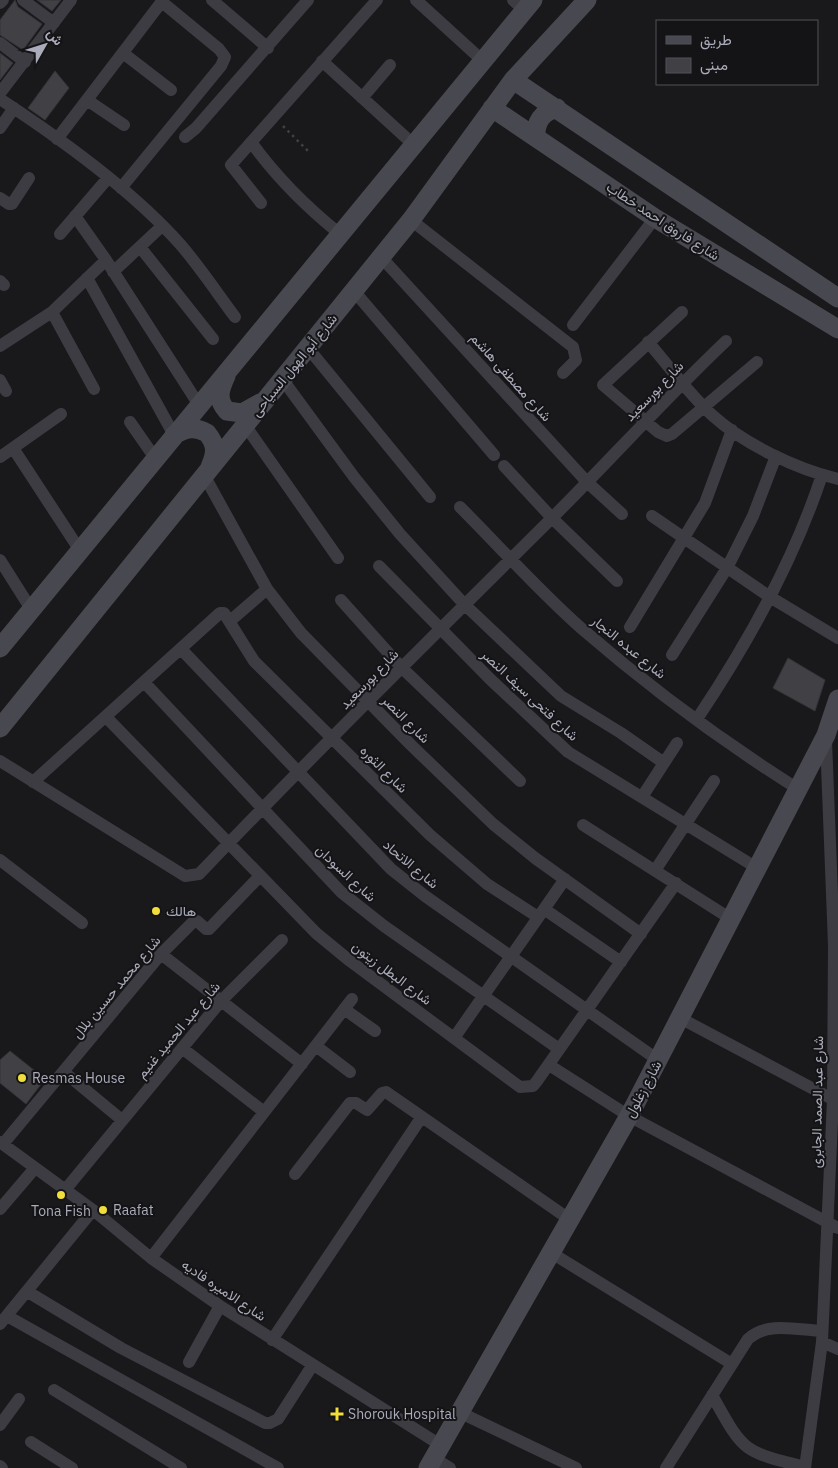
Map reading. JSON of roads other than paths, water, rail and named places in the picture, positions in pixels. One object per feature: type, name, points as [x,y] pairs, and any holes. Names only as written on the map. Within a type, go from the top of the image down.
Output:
[{"type":"main road","name":"شارع أبو الهول السياحى","points":[[0,728],[411,220],[513,80],[587,0]]},
{"type":"main road","points":[[0,648],[483,61],[523,3]]},
{"type":"main road","points":[[513,80],[838,298]]},
{"type":"main road","name":"شارع فاروق احمد خطاب","points":[[492,108],[655,218],[838,329]]},
{"type":"main road","points":[[536,138],[535,130],[542,115],[557,108]]},
{"type":"main road","points":[[230,368],[220,391],[220,399],[227,411],[242,413],[266,399]]},
{"type":"main road","points":[[174,436],[184,429],[191,428],[207,433],[215,447],[215,454],[207,472]]},
{"type":"main road","name":"شارع زغلول","points":[[435,1457],[629,1116],[826,735],[838,700]]},
{"type":"street","points":[[23,0],[54,23]]},
{"type":"street","points":[[0,93],[71,0]]},
{"type":"street","points":[[212,0],[268,48]]},
{"type":"street","points":[[185,137],[193,132],[308,0]]},
{"type":"street","points":[[416,0],[483,61]]},
{"type":"street","points":[[57,139],[163,1],[219,49],[225,57],[221,66],[121,188]]},
{"type":"street","points":[[261,203],[230,167],[371,2]]},
{"type":"street","points":[[0,43],[25,62]]},
{"type":"street","points":[[123,53],[171,90]]},
{"type":"street","points":[[322,61],[414,145]]},
{"type":"street","points":[[362,98],[390,65]]},
{"type":"street","points":[[0,99],[57,139],[121,188],[162,226],[192,259],[235,317]]},
{"type":"street","points":[[87,100],[124,125]]},
{"type":"street","points":[[0,128],[14,108]]},
{"type":"street","points":[[251,142],[277,176],[306,207],[340,234]]},
{"type":"street","points":[[0,198],[12,204],[29,178]]},
{"type":"street","points":[[60,234],[108,178]]},
{"type":"street","points":[[75,216],[114,272],[199,405]]},
{"type":"street","points":[[573,325],[655,218]]},
{"type":"street","points":[[411,220],[573,347],[576,360],[563,373]]},
{"type":"street","points":[[114,272],[162,226]]},
{"type":"street","points":[[140,247],[213,339]]},
{"type":"street","name":"شارع مصطفى هاشم","points":[[381,257],[587,482],[622,514]]},
{"type":"street","points":[[0,346],[52,312],[106,260]]},
{"type":"street","points":[[88,278],[174,436]]},
{"type":"street","points":[[354,292],[494,455]]},
{"type":"street","points":[[52,312],[94,389]]},
{"type":"street","points":[[682,312],[603,385],[658,432],[667,436],[678,430],[703,406],[757,362]]},
{"type":"street","name":"شارع بورسعيد","points":[[0,761],[184,876],[199,874],[401,667],[552,518],[682,382],[726,341]]},
{"type":"street","points":[[648,342],[703,406],[732,430],[776,456],[822,475],[838,479]]},
{"type":"street","points":[[308,348],[430,497]]},
{"type":"street","points":[[283,380],[400,534],[464,604],[561,696],[621,733],[664,763]]},
{"type":"street","points":[[0,457],[61,414]]},
{"type":"street","points":[[130,422],[155,458]]},
{"type":"street","points":[[246,425],[338,558]]},
{"type":"street","points":[[630,627],[704,503],[732,430]]},
{"type":"street","points":[[13,448],[79,550]]},
{"type":"street","points":[[672,655],[727,568],[753,516],[776,456]]},
{"type":"street","points":[[504,466],[552,518],[617,580]]},
{"type":"street","name":"شارع النصر","points":[[207,472],[267,588],[301,633],[368,702],[493,824],[641,934]]},
{"type":"street","points":[[697,719],[720,684],[795,549],[822,475]]},
{"type":"street","name":"شارع عبده النجار","points":[[460,507],[580,627],[751,760],[798,789]]},
{"type":"street","points":[[652,516],[770,597],[838,638]]},
{"type":"street","points":[[0,560],[31,609]]},
{"type":"street","name":"شارع فتحى سيف النصر","points":[[379,566],[553,740],[580,760],[757,868]]},
{"type":"street","points":[[33,782],[220,613],[224,614],[230,621],[267,588]]},
{"type":"street","points":[[341,600],[401,667],[520,781]]},
{"type":"street","name":"شارع الثوره","points":[[230,621],[254,661],[457,860],[487,884],[541,913],[621,962]]},
{"type":"street","name":"شارع الاتحاد","points":[[181,649],[297,773],[391,869],[425,896],[658,1060]]},
{"type":"street","name":"شارع السودان","points":[[144,682],[341,892],[384,926],[560,1049]]},
{"type":"street","name":"شارع البطل زيتون","points":[[106,717],[228,844],[326,942],[520,1087],[533,1086],[676,883]]},
{"type":"street","name":"شارع عبد الصمد الجابرى","points":[[805,1467],[834,1226],[836,946],[834,855],[826,735]]},
{"type":"street","points":[[642,797],[677,743]]},
{"type":"street","points":[[656,869],[714,781]]},
{"type":"street","points":[[583,824],[656,869],[731,919]]},
{"type":"street","points":[[0,860],[82,923]]},
{"type":"street","name":"شارع محمد حسين بلال","points":[[2,1143],[64,1072],[161,954],[194,921],[209,929],[260,876]]},
{"type":"street","points":[[454,1038],[565,879]]},
{"type":"street","name":"شارع عبد الحميد غنيم","points":[[65,1190],[221,1000],[282,940]]},
{"type":"street","points":[[161,954],[302,1064]]},
{"type":"street","points":[[151,1258],[348,1004],[364,1017],[375,1031]]},
{"type":"street","points":[[680,1018],[835,1101]]},
{"type":"street","points":[[316,1046],[350,1072]]},
{"type":"street","points":[[182,1048],[264,1112]]},
{"type":"street","points":[[549,1065],[629,1116],[834,1226]]},
{"type":"street","points":[[64,1072],[122,1120]]},
{"type":"street","points":[[295,1174],[350,1103],[356,1103],[368,1110],[382,1093],[386,1092],[569,1219]]},
{"type":"street","points":[[272,1340],[421,1118]]},
{"type":"street","name":"شارع الاميره فاديه","points":[[2,1143],[92,1210],[151,1258],[312,1366],[450,1468]]},
{"type":"street","points":[[0,1208],[35,1168]]},
{"type":"street","points":[[92,1210],[4,1320],[278,1468]]},
{"type":"street","points":[[550,1252],[732,1364]]},
{"type":"street","points":[[28,1292],[121,1348],[265,1423],[270,1423],[278,1418],[312,1366]]},
{"type":"street","points":[[189,1362],[220,1306]]},
{"type":"street","points":[[666,1468],[748,1338],[761,1329],[772,1328],[822,1336],[838,1349]]},
{"type":"street","points":[[54,1390],[180,1468]]},
{"type":"street","points":[[712,1395],[734,1434],[746,1448],[764,1456],[805,1467]]},
{"type":"street","points":[[0,1425],[19,1399]]},
{"type":"street","points":[[461,1413],[576,1468]]},
{"type":"street","points":[[31,1442],[72,1468]]},
{"type":"place","name":"هالك","points":[[156,911]]},
{"type":"place","name":"Resmas House","points":[[22,1078]]},
{"type":"place","name":"Tona Fish","points":[[61,1195]]},
{"type":"place","name":"Raafat","points":[[103,1210]]},
{"type":"place","name":"Shorouk Hospital","points":[[337,1414]]}]
